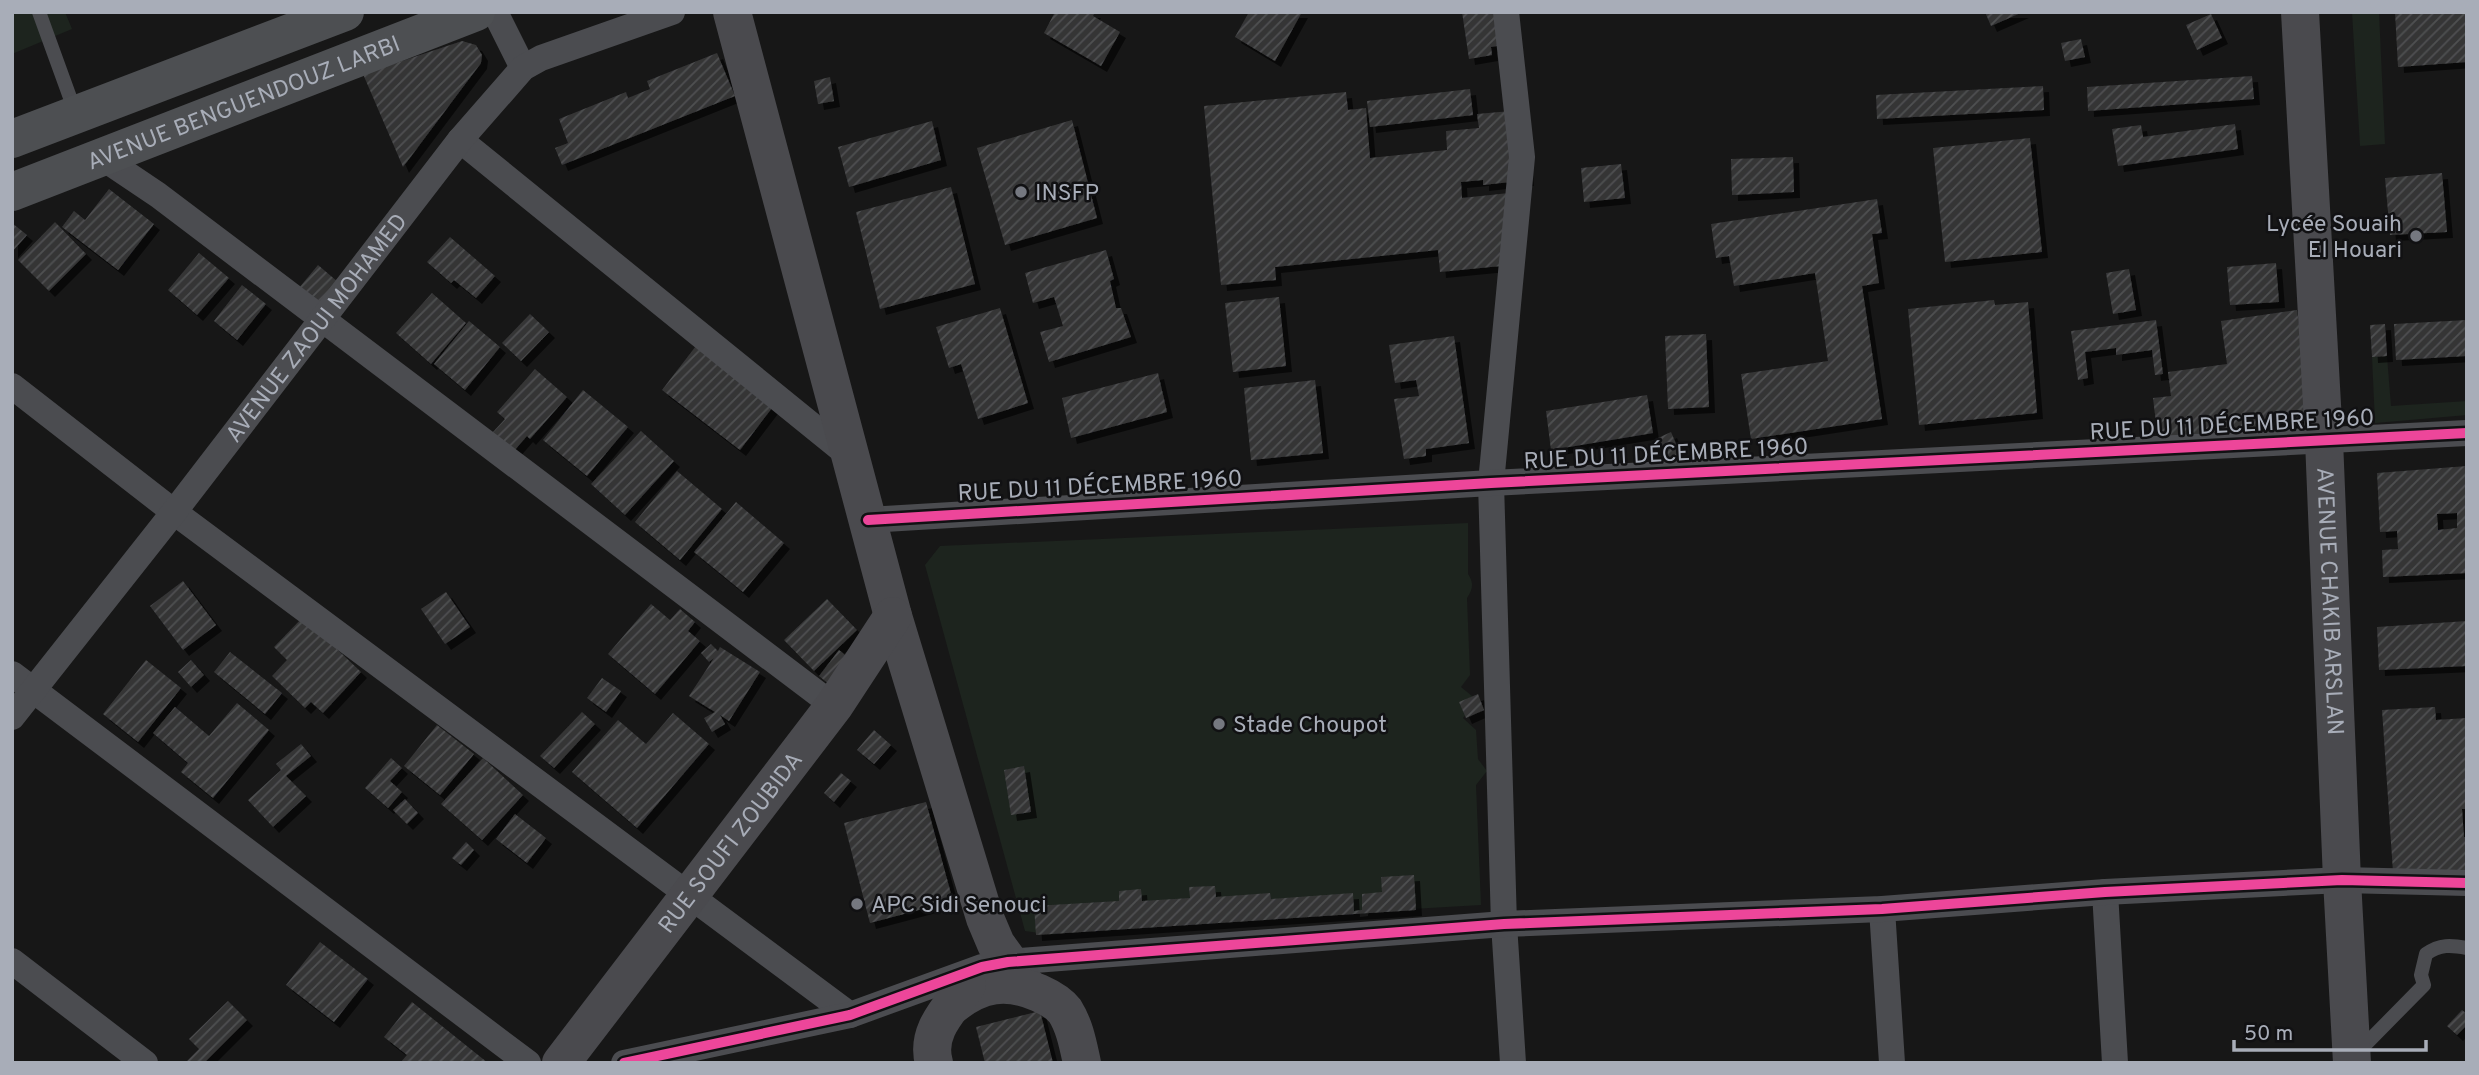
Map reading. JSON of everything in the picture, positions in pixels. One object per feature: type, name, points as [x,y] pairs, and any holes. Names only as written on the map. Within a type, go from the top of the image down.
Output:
[{"type":"main road","points":[[12,139],[345,12]]},
{"type":"main road","name":"AVENUE BENGUENDOUZ LARBI","points":[[12,192],[476,12]]},
{"type":"main road","points":[[732,12],[893,616],[985,918],[985,950],[1014,984],[991,985],[967,994],[953,1005],[936,1027],[932,1058]]},
{"type":"main road","name":"AVENUE CHAKIB ARSLAN","points":[[2300,12],[2324,440],[2352,1060]]},
{"type":"main road","name":"RUE SOUFI ZOUBIDA","points":[[561,1063],[835,706],[893,616]]},
{"type":"main road","points":[[953,1005],[1006,972]]},
{"type":"main road","points":[[1006,972],[1048,996],[1063,1008],[1072,1024],[1082,1063]]},
{"type":"street","points":[[495,12],[523,68]]},
{"type":"street","name":"AVENUE ZAOUI MOHAMED","points":[[12,717],[23,682],[174,512],[460,140],[523,68],[541,58],[672,12]]},
{"type":"street","points":[[1506,12],[1522,157],[1491,483],[1504,924],[1513,1063]]},
{"type":"street","points":[[460,140],[852,458]]},
{"type":"street","points":[[103,158],[158,195],[835,706]]},
{"type":"street","points":[[12,386],[174,512],[850,1015]]},
{"type":"street","name":"RUE DU 11 DÉCEMBRE 1960","points":[[868,520],[1491,483],[2467,433]]},
{"type":"street","points":[[23,682],[528,1063]]},
{"type":"street","points":[[624,1063],[850,1015],[911,992],[1006,972],[1504,924],[1882,909],[2105,892],[2342,880],[2467,883]]},
{"type":"street","points":[[2105,892],[2115,1063]]},
{"type":"street","points":[[1882,909],[1892,1063]]},
{"type":"street","points":[[12,961],[145,1063]]},
{"type":"street","points":[[911,992],[932,1058]]},
{"type":"lane","points":[[39,12],[76,116]]},
{"type":"lane","points":[[2352,1060],[2424,985],[2421,975],[2426,954],[2436,947],[2449,945],[2467,948]]},
{"type":"shaded area","points":[[12,12],[65,12],[72,29],[12,54]]},
{"type":"shaded area","points":[[2352,12],[2379,12],[2385,144],[2360,146]]},
{"type":"shaded area","points":[[2387,356],[2391,406],[2467,401],[2467,415],[2375,423],[2372,357]]},
{"type":"shaded area","name":"Stade Choupot","points":[[1468,523],[1468,574],[1472,586],[1467,598],[1470,675],[1461,687],[1478,701],[1463,718],[1476,730],[1478,759],[1487,771],[1476,785],[1481,905],[1069,929],[1054,935],[1025,931],[925,565],[940,546]]},
{"type":"building","points":[[1055,12],[1095,12],[1093,16],[1120,32],[1101,66],[1044,33]]},
{"type":"building","points":[[1249,12],[1302,12],[1275,61],[1235,37]]},
{"type":"building","points":[[1462,12],[1500,12],[1515,43],[1491,47],[1492,55],[1469,59]]},
{"type":"building","points":[[1985,12],[2023,12],[1991,26]]},
{"type":"building","points":[[2395,12],[2467,12],[2467,62],[2398,67]]},
{"type":"building","points":[[2211,14],[2222,38],[2197,50],[2186,25]]},
{"type":"building","points":[[2081,39],[2085,57],[2065,61],[2061,43]]},
{"type":"building","points":[[462,41],[476,45],[482,55],[481,63],[403,167],[363,74]]},
{"type":"building","points":[[717,53],[735,96],[562,165],[555,148],[568,143],[559,119],[626,92],[628,98],[650,89],[647,81]]},
{"type":"building","points":[[2252,76],[2254,99],[2088,111],[2087,87]]},
{"type":"building","points":[[830,77],[834,101],[818,104],[814,81]]},
{"type":"building","points":[[2043,86],[2044,110],[1877,119],[1876,95]]},
{"type":"building","points":[[1470,89],[1473,115],[1370,127],[1367,101]]},
{"type":"building","points":[[1346,92],[1348,110],[1366,108],[1370,158],[1447,150],[1446,131],[1479,128],[1477,114],[1522,110],[1528,180],[1483,185],[1483,180],[1461,182],[1462,198],[1509,193],[1501,266],[1440,272],[1438,250],[1275,267],[1276,280],[1221,285],[1204,106]]},
{"type":"building","points":[[1072,120],[1097,218],[1005,245],[977,148]]},
{"type":"building","points":[[932,121],[941,160],[849,187],[838,147]]},
{"type":"building","points":[[2235,124],[2238,149],[2118,166],[2112,129],[2141,125],[2143,137]]},
{"type":"building","points":[[2030,138],[2042,252],[1945,262],[1933,148]]},
{"type":"building","points":[[1793,157],[1794,192],[1732,195],[1731,159]]},
{"type":"building","points":[[1621,164],[1625,198],[1584,202],[1581,168]]},
{"type":"building","points":[[2442,173],[2447,232],[2390,235],[2385,178]]},
{"type":"building","points":[[951,187],[975,284],[880,309],[856,212]]},
{"type":"building","points":[[109,189],[154,224],[118,270],[62,227],[74,211],[85,220]]},
{"type":"building","points":[[1877,199],[1882,233],[1872,234],[1879,283],[1862,286],[1882,419],[1751,439],[1741,374],[1828,361],[1815,273],[1734,286],[1729,256],[1716,258],[1711,224]]},
{"type":"building","points":[[55,222],[86,254],[49,291],[18,260]]},
{"type":"building","points":[[12,223],[27,235],[12,252]]},
{"type":"building","points":[[450,237],[495,276],[476,298],[454,280],[451,283],[427,262]]},
{"type":"building","points":[[1106,250],[1114,279],[1110,281],[1116,308],[1121,308],[1131,337],[1049,362],[1040,332],[1063,326],[1054,297],[1033,303],[1025,273]]},
{"type":"building","points":[[199,253],[229,278],[197,315],[168,290]]},
{"type":"building","points":[[2276,263],[2279,302],[2230,305],[2227,267]]},
{"type":"building","points":[[318,265],[338,282],[319,305],[299,288]]},
{"type":"building","points":[[2129,269],[2136,310],[2113,314],[2106,273]]},
{"type":"building","points":[[242,285],[266,304],[237,340],[214,321]]},
{"type":"building","points":[[432,293],[466,323],[431,364],[396,333]]},
{"type":"building","points":[[1279,297],[1286,366],[1233,372],[1225,303]]},
{"type":"building","points":[[1994,300],[1995,305],[2028,302],[2037,413],[1919,425],[1908,309]]},
{"type":"building","points":[[1000,308],[1028,403],[978,419],[961,364],[949,368],[936,327]]},
{"type":"building","points":[[2297,310],[2311,420],[2158,440],[2153,398],[2171,396],[2168,372],[2227,364],[2221,321]]},
{"type":"building","points":[[530,314],[549,332],[521,361],[502,343]]},
{"type":"building","points":[[2156,320],[2163,374],[2155,375],[2152,350],[2116,355],[2116,348],[2085,352],[2088,378],[2078,380],[2071,331]]},
{"type":"building","points":[[2467,320],[2467,356],[2396,360],[2394,324]]},
{"type":"building","points":[[469,321],[500,347],[465,390],[434,364]]},
{"type":"building","points":[[2385,324],[2387,356],[2372,357],[2370,325]]},
{"type":"building","points":[[1706,334],[1709,407],[1668,409],[1665,336]]},
{"type":"building","points":[[1454,336],[1469,443],[1426,449],[1426,456],[1404,459],[1394,399],[1419,396],[1416,380],[1395,383],[1389,345]]},
{"type":"building","points":[[699,342],[775,404],[740,450],[662,390]]},
{"type":"building","points":[[535,369],[567,397],[530,439],[527,436],[513,452],[492,433],[505,419],[497,412]]},
{"type":"building","points":[[1158,373],[1167,412],[1071,438],[1062,398]]},
{"type":"building","points":[[1315,380],[1323,453],[1251,460],[1244,388]]},
{"type":"building","points":[[583,390],[628,427],[587,476],[543,440]]},
{"type":"building","points":[[1647,395],[1653,433],[1551,450],[1546,411]]},
{"type":"building","points":[[641,431],[674,461],[625,515],[591,484]]},
{"type":"building","points":[[1671,432],[1683,460],[1670,466],[1658,438]]},
{"type":"building","points":[[2467,466],[2467,573],[2383,577],[2382,550],[2398,549],[2397,531],[2380,532],[2377,473]],"holes":[[[2457,513],[2457,528],[2438,530],[2437,514]]]},
{"type":"building","points":[[677,471],[722,509],[680,560],[635,522]]},
{"type":"building","points":[[736,502],[784,543],[743,592],[694,552]]},
{"type":"building","points":[[183,581],[216,625],[183,650],[150,606]]},
{"type":"building","points":[[446,592],[470,627],[445,644],[421,609]]},
{"type":"building","points":[[827,599],[857,630],[814,671],[784,640]]},
{"type":"building","points":[[651,604],[670,620],[680,609],[695,622],[688,631],[700,641],[655,694],[608,654]]},
{"type":"building","points":[[303,617],[361,672],[323,713],[311,702],[305,708],[272,676],[287,660],[274,647]]},
{"type":"building","points":[[2467,621],[2467,666],[2379,670],[2377,627]]},
{"type":"building","points":[[711,644],[718,651],[720,647],[760,672],[729,721],[720,715],[725,724],[712,732],[704,718],[715,712],[689,696],[714,658],[709,662],[701,653]]},
{"type":"building","points":[[839,650],[850,659],[830,685],[819,676]]},
{"type":"building","points":[[230,652],[282,693],[265,714],[214,672]]},
{"type":"building","points":[[146,660],[181,688],[138,742],[103,714]]},
{"type":"building","points":[[191,660],[204,675],[191,687],[178,672]]},
{"type":"building","points":[[602,678],[621,691],[606,712],[587,698]]},
{"type":"building","points":[[1478,694],[1484,710],[1466,718],[1459,702]]},
{"type":"building","points":[[237,703],[269,730],[213,798],[181,772],[188,763],[153,733],[175,707],[209,736]]},
{"type":"building","points":[[2435,707],[2436,720],[2467,718],[2467,809],[2462,809],[2464,837],[2467,837],[2467,872],[2393,872],[2382,710]]},
{"type":"building","points":[[582,712],[595,724],[554,768],[540,756]]},
{"type":"building","points":[[673,713],[709,744],[637,828],[572,772],[618,720],[646,744]]},
{"type":"building","points":[[437,725],[474,754],[440,795],[404,766]]},
{"type":"building","points":[[874,730],[891,745],[874,764],[857,750]]},
{"type":"building","points":[[301,744],[311,756],[286,776],[306,796],[273,827],[248,800],[281,770],[276,764]]},
{"type":"building","points":[[391,758],[402,768],[390,781],[402,792],[388,808],[365,788]]},
{"type":"building","points":[[483,758],[523,795],[482,840],[441,804]]},
{"type":"building","points":[[1024,766],[1031,812],[1011,815],[1004,770]]},
{"type":"building","points":[[841,773],[851,781],[834,802],[824,793]]},
{"type":"building","points":[[405,799],[418,813],[407,824],[393,810]]},
{"type":"building","points":[[926,802],[953,901],[870,923],[844,823]]},
{"type":"building","points":[[515,814],[546,838],[527,863],[496,839]]},
{"type":"building","points":[[466,842],[474,850],[461,865],[452,858]]},
{"type":"building","points":[[1414,875],[1416,910],[1036,935],[1034,906],[1119,901],[1119,891],[1141,889],[1142,901],[1190,898],[1189,887],[1215,886],[1216,897],[1270,893],[1271,899],[1353,893],[1354,911],[1362,910],[1362,894],[1382,892],[1381,877]]},
{"type":"building","points":[[320,942],[368,979],[334,1022],[286,985]]},
{"type":"building","points":[[228,1001],[247,1020],[204,1063],[185,1063],[199,1049],[189,1039]]},
{"type":"building","points":[[412,1002],[488,1063],[400,1063],[407,1055],[384,1037]]},
{"type":"building","points":[[2462,1010],[2467,1014],[2467,1025],[2457,1035],[2447,1026]]},
{"type":"building","points":[[1040,1011],[1053,1063],[985,1063],[976,1027]]},
{"type":"cycle path","points":[[868,520],[1491,483],[2467,433]]},
{"type":"cycle path","points":[[624,1063],[850,1015],[982,967],[1008,962],[1504,924],[1882,909],[2105,892],[2342,880],[2467,883]]},
{"type":"place","name":"INSFP","points":[[1021,192]]},
{"type":"place","name":"Lycée Souaih El Houari","points":[[2416,236]]},
{"type":"place","name":"Stade Choupot","points":[[1219,724]]},
{"type":"place","name":"APC Sidi Senouci","points":[[857,904]]}]
